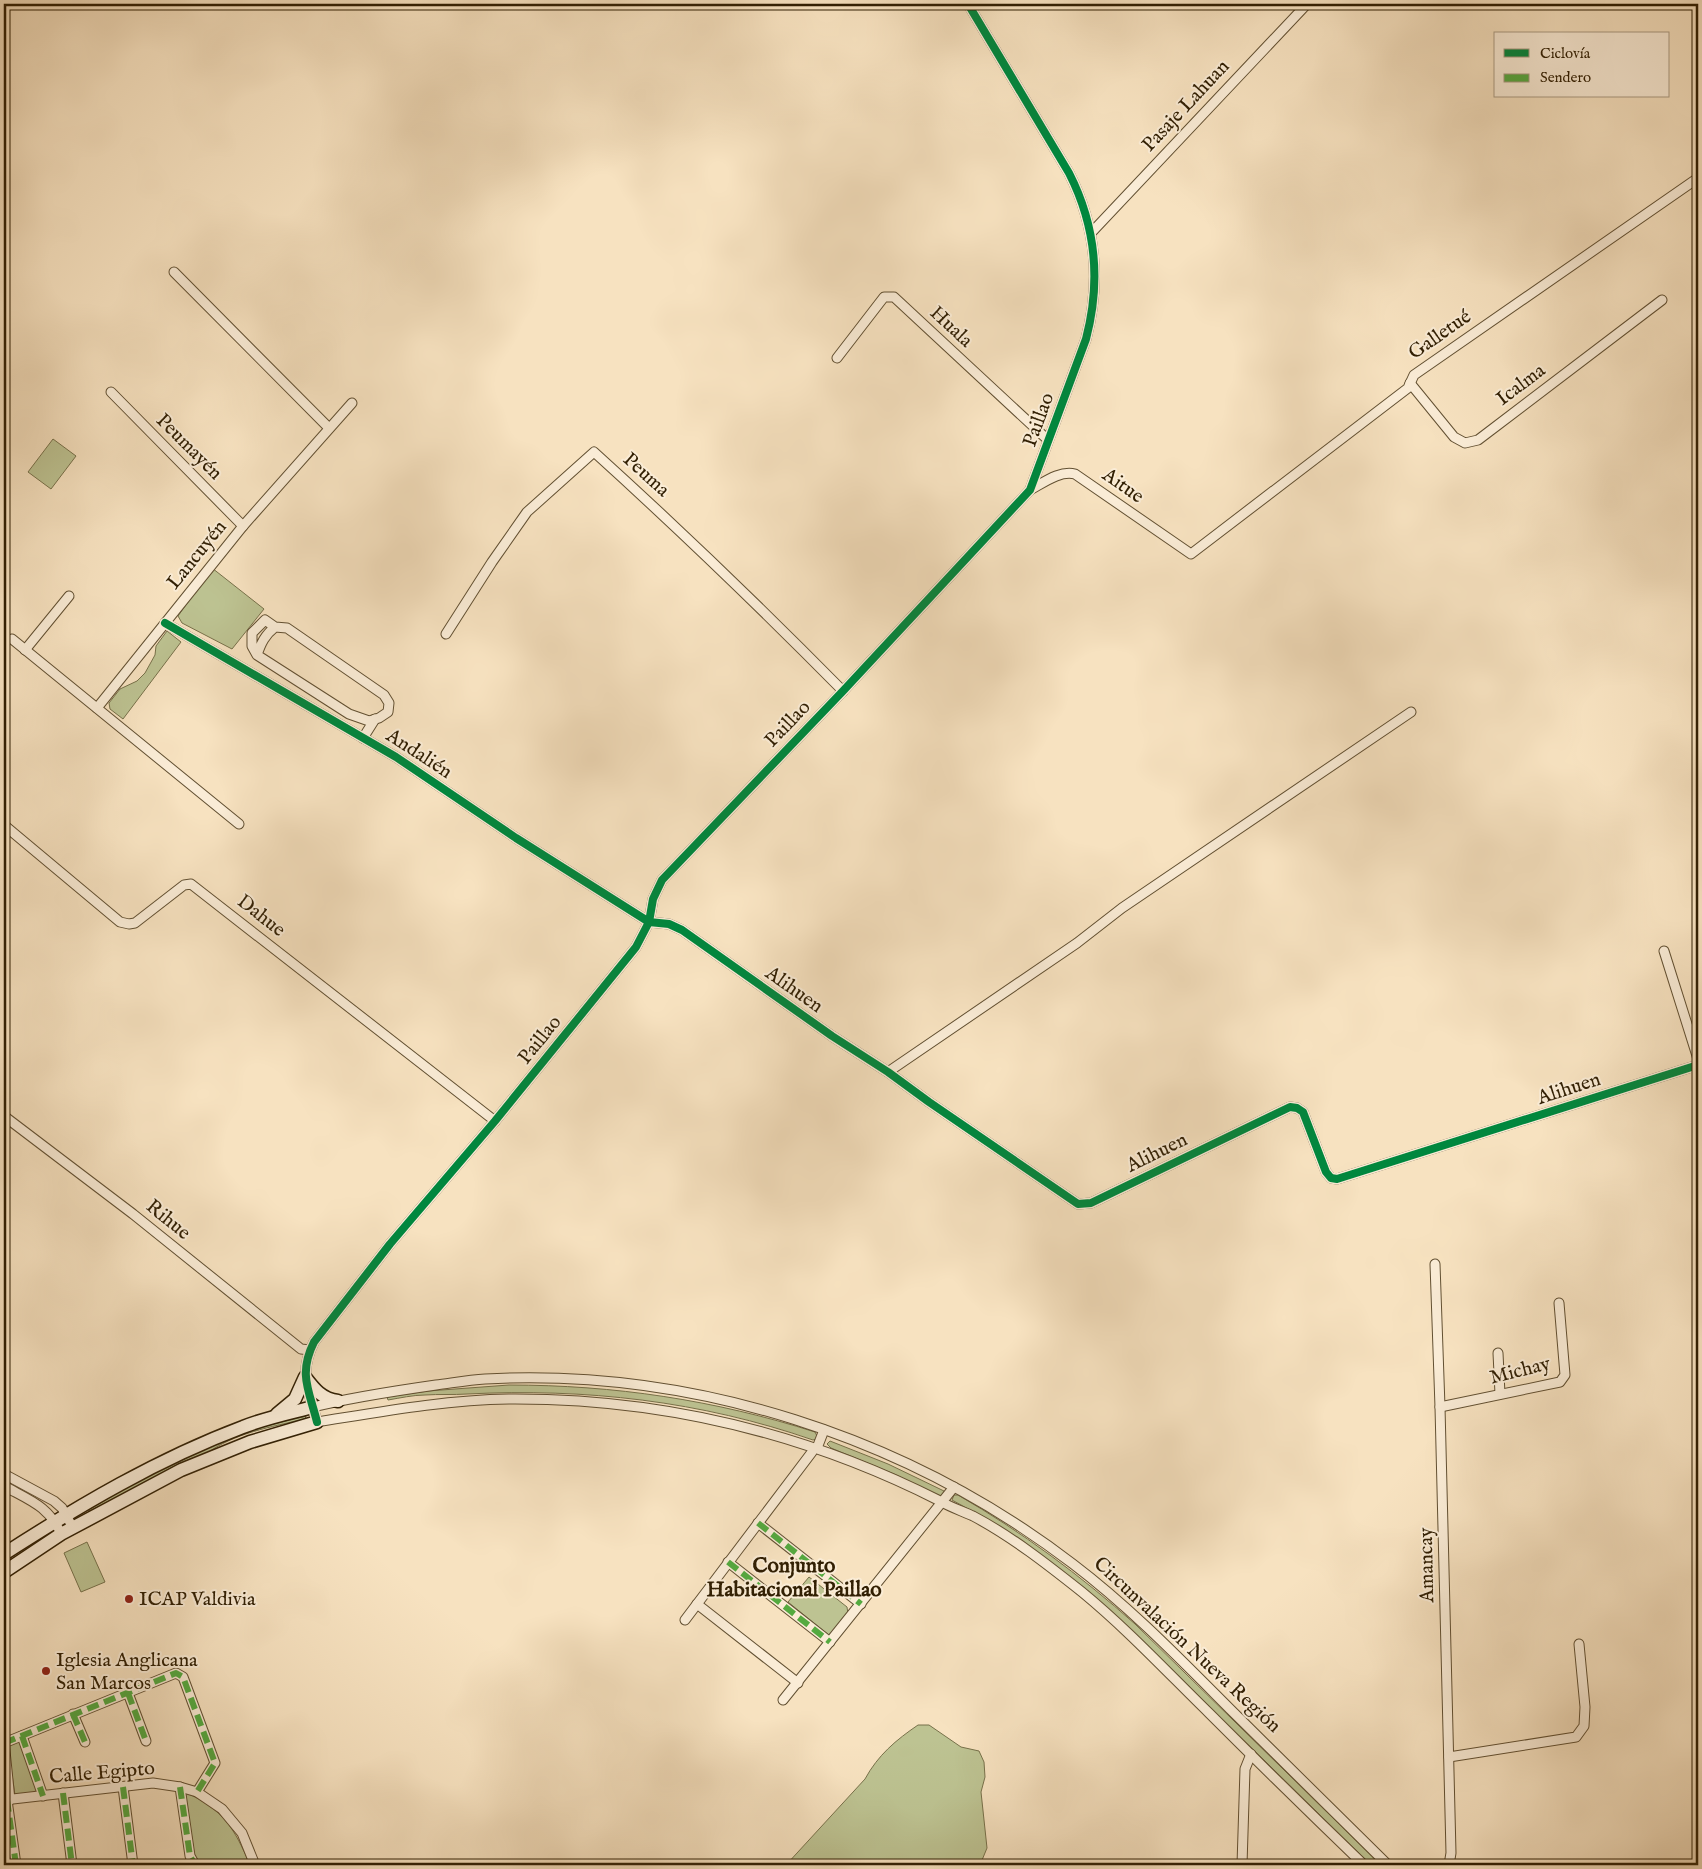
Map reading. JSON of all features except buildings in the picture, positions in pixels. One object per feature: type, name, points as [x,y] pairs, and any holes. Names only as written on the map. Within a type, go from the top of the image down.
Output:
[{"type":"street","name":"Paillao","points":[[317,1422],[307,1394],[305,1377],[307,1360],[314,1342],[390,1244],[495,1121],[636,947],[649,922],[655,892],[667,874],[843,691],[1030,490],[1090,324],[1095,275],[1091,233],[1082,202],[1070,173],[968,4]]},
{"type":"street","name":"Pasaje Lahuan","points":[[1091,233],[1307,4]]},
{"type":"street","name":"Galletué","points":[[1191,554],[1408,388],[1414,375],[1698,178]]},
{"type":"street","points":[[174,272],[329,428]]},
{"type":"street","name":"Huala","points":[[837,358],[884,297],[894,297],[1048,440]]},
{"type":"street","name":"Icalma","points":[[1410,383],[1454,437],[1465,443],[1478,440],[1662,300]]},
{"type":"street","name":"Peumayén","points":[[111,392],[243,526]]},
{"type":"street","name":"Lancuyén","points":[[97,708],[243,526],[352,403]]},
{"type":"street","name":"Peuma","points":[[446,634],[492,562],[527,512],[594,452],[705,555],[843,691]]},
{"type":"street","name":"Aitue","points":[[1030,490],[1060,474],[1068,472],[1075,474],[1191,554]]},
{"type":"street","points":[[25,650],[69,596]]},
{"type":"street","points":[[363,738],[375,719],[388,712],[389,703],[384,695],[287,628],[275,627],[265,620],[252,633],[252,646],[257,655],[349,714],[369,721],[375,719]]},
{"type":"street","name":"Andalién","points":[[165,623],[396,757],[516,838],[649,922]]},
{"type":"street","points":[[12,638],[239,824]]},
{"type":"street","points":[[888,1072],[1077,944],[1122,908],[1411,712]]},
{"type":"street","name":"Dahue","points":[[4,825],[120,922],[135,923],[184,885],[191,884],[495,1121]]},
{"type":"street","name":"Alihuen","points":[[649,922],[669,924],[682,930],[832,1036],[888,1072],[1074,1202],[1082,1204],[1091,1203],[1290,1107],[1297,1108],[1303,1112],[1326,1172],[1331,1178],[1337,1179],[1698,1065]]},
{"type":"street","points":[[1664,951],[1698,1059]]},
{"type":"street","name":"Rihue","points":[[4,1116],[133,1214],[301,1349],[310,1350]]},
{"type":"street","name":"Amancay","points":[[1435,1264],[1449,1758],[1451,1853],[1449,1865]]},
{"type":"street","name":"Michay","points":[[1440,1407],[1560,1382],[1564,1375],[1559,1303]]},
{"type":"street","points":[[1498,1353],[1500,1394]]},
{"type":"street","points":[[271,1418],[295,1399],[305,1377],[318,1393],[330,1400],[338,1401]]},
{"type":"street","name":"Circunvalación Nueva Región","points":[[4,1554],[58,1518],[172,1456],[244,1426],[338,1401],[482,1379],[589,1381],[698,1395],[769,1412],[824,1430],[901,1460],[954,1487],[1045,1543],[1074,1564],[1129,1610],[1388,1865]]},
{"type":"street","name":"Circunvalación Nueva Región","points":[[5,1567],[181,1470],[250,1442],[317,1422],[422,1405],[507,1400],[577,1401],[643,1407],[713,1420],[814,1450],[913,1487],[974,1517],[1029,1552],[1131,1634],[1364,1865]]},
{"type":"street","points":[[685,1620],[814,1450],[824,1430]]},
{"type":"street","points":[[4,1474],[54,1501],[62,1534]]},
{"type":"street","points":[[4,1486],[42,1506],[73,1528]]},
{"type":"street","points":[[783,1700],[954,1487]]},
{"type":"street","points":[[758,1523],[861,1604]]},
{"type":"street","points":[[728,1562],[830,1642]]},
{"type":"street","points":[[697,1604],[798,1682]]},
{"type":"street","points":[[1449,1758],[1576,1738],[1584,1726],[1585,1707],[1579,1644]]},
{"type":"street","points":[[16,1865],[7,1800],[4,1742],[176,1673],[183,1677],[215,1763],[197,1792]]},
{"type":"street","points":[[128,1693],[146,1741]]},
{"type":"street","points":[[73,1714],[85,1742]]},
{"type":"street","points":[[22,1736],[43,1796]]},
{"type":"street","points":[[1242,1865],[1245,1770],[1251,1754]]},
{"type":"street","name":"Calle Egipto","points":[[7,1800],[153,1783],[180,1787],[197,1792],[222,1809],[242,1833],[255,1865]]},
{"type":"street","points":[[122,1787],[133,1865]]},
{"type":"street","points":[[180,1787],[190,1856],[195,1865]]},
{"type":"street","points":[[64,1793],[72,1865]]},
{"type":"green space","points":[[53,439],[76,456],[51,489],[28,472]]},
{"type":"green space","points":[[212,568],[264,609],[232,649],[182,623],[178,616]]},
{"type":"green space","points":[[167,631],[181,642],[123,719],[110,709],[109,703],[120,689],[137,681],[145,673],[155,655],[156,646]]},
{"type":"green space","points":[[509,1385],[587,1388],[664,1396],[740,1411],[815,1432],[817,1436],[813,1440],[771,1427],[685,1407],[599,1396],[511,1393],[420,1395],[388,1400],[387,1397],[428,1391]]},
{"type":"green space","points":[[306,1416],[305,1419],[266,1428],[228,1441],[92,1511],[88,1510],[89,1507],[136,1480],[222,1440],[265,1426]]},
{"type":"green space","points":[[830,1441],[888,1464],[944,1491],[944,1496],[940,1497],[894,1474],[831,1448],[827,1444]]},
{"type":"green space","points":[[954,1495],[958,1495],[982,1509],[1028,1539],[1072,1571],[1135,1624],[1381,1865],[1371,1865],[1127,1626],[1096,1598],[981,1516],[952,1500]]},
{"type":"green space","points":[[87,1542],[105,1582],[81,1592],[64,1553]]},
{"type":"green space","points":[[809,1577],[847,1607],[848,1614],[830,1636],[788,1602]]},
{"type":"green space","points":[[918,1725],[929,1725],[961,1747],[979,1751],[984,1762],[985,1777],[981,1792],[987,1848],[980,1865],[786,1865],[865,1779],[882,1755],[902,1736]]},
{"type":"green space","points":[[17,1742],[20,1743],[38,1788],[36,1792],[15,1795],[8,1746]]},
{"type":"green space","points":[[185,1792],[209,1806],[226,1821],[250,1865],[200,1865],[195,1859]]},
{"type":"marked path","points":[[758,1523],[861,1604]]},
{"type":"marked path","points":[[728,1562],[830,1642]]},
{"type":"marked path","points":[[4,1743],[176,1673],[183,1677],[215,1763],[197,1792]]},
{"type":"marked path","points":[[128,1693],[146,1741]]},
{"type":"marked path","points":[[73,1714],[85,1742]]},
{"type":"marked path","points":[[22,1736],[43,1796]]},
{"type":"marked path","points":[[123,1787],[133,1865]]},
{"type":"marked path","points":[[180,1787],[190,1856],[195,1865]]},
{"type":"marked path","points":[[63,1793],[72,1865]]},
{"type":"marked path","points":[[7,1800],[16,1865]]},
{"type":"cycle path","points":[[317,1422],[306,1382],[309,1353],[314,1342],[390,1244],[495,1121],[636,947],[649,922],[653,899],[662,880],[843,691],[1030,490],[1086,339],[1091,318],[1093,296],[1093,255],[1085,213],[1069,173],[968,4]]},
{"type":"cycle path","points":[[165,623],[396,757],[516,838],[649,922],[669,924],[682,930],[832,1036],[888,1072],[1078,1204],[1091,1203],[1290,1107],[1297,1108],[1303,1112],[1326,1172],[1331,1178],[1337,1179],[1698,1065]]},
{"type":"place","name":"ICAP Valdivia","points":[[129,1599]]},
{"type":"place","name":"Iglesia Anglicana San Marcos","points":[[46,1671]]},
{"type":"district","name":"Conjunto Habitacional Paillao","points":[[794,1578]]}]
